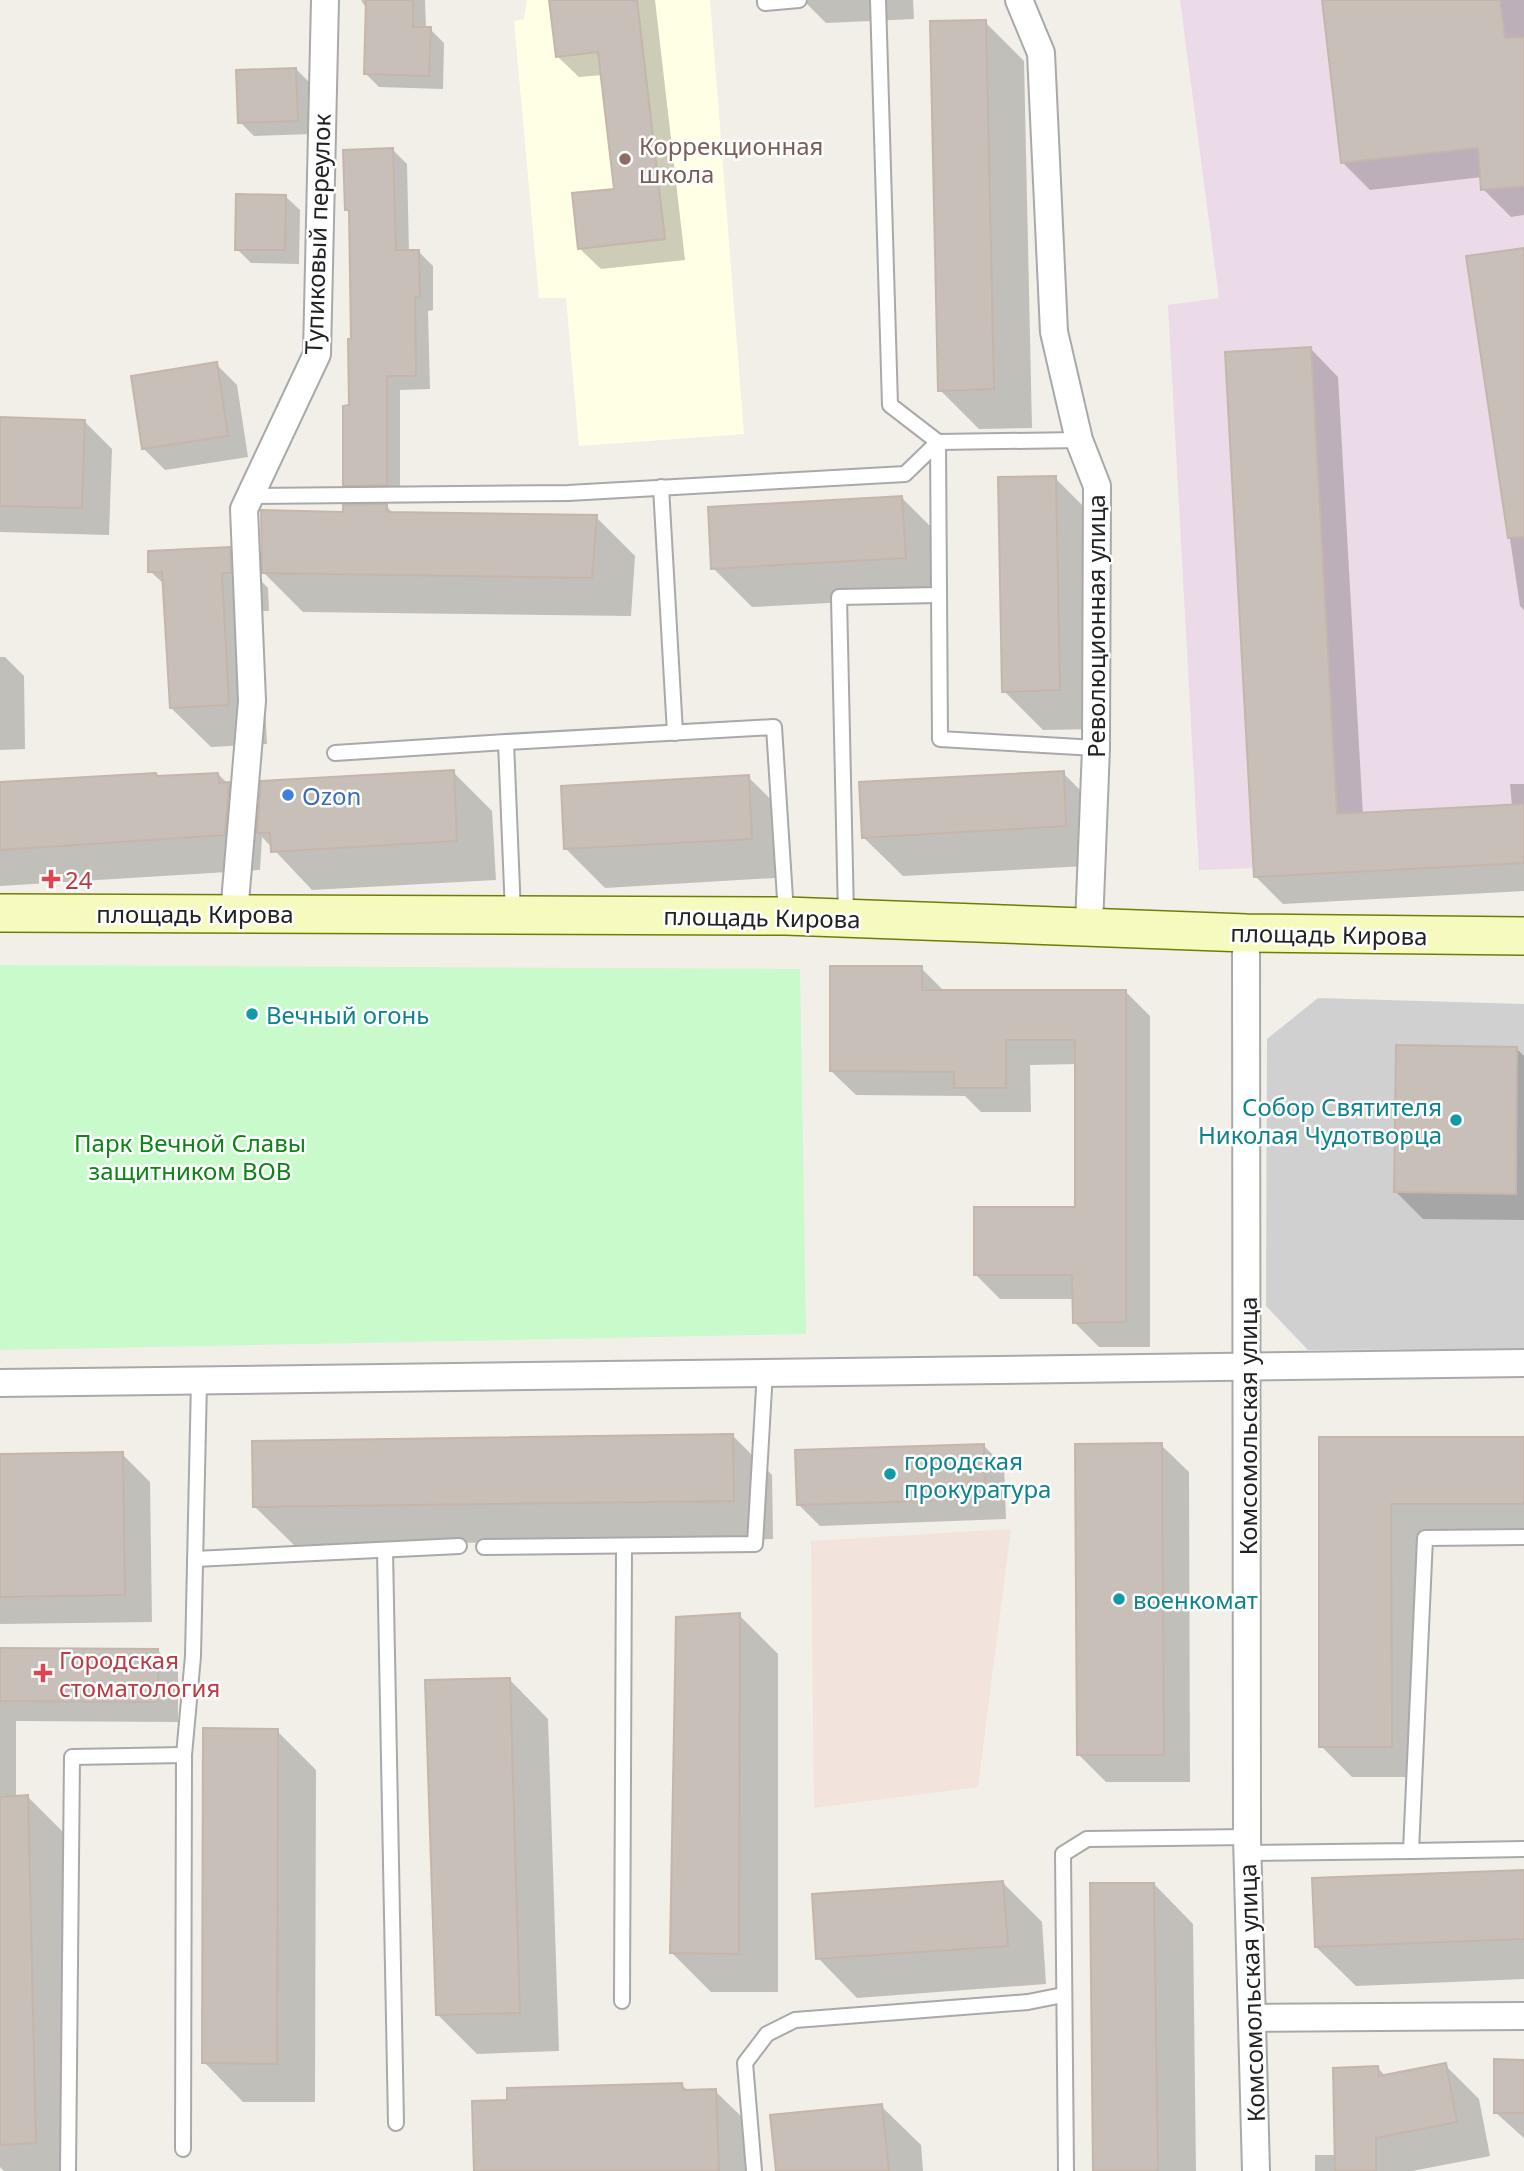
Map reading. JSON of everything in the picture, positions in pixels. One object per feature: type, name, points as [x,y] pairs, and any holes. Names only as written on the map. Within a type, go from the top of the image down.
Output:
[{"type":"main road","name":"площадь Кирова","points":[[0,913],[786,916],[1246,933],[1524,936]]},
{"type":"street","name":"Тупиковый переулок","points":[[234,914],[252,701],[244,509],[317,355],[325,0]]},
{"type":"street","name":"Революционная улица","points":[[1019,0],[1041,53],[1054,331],[1079,440],[1097,486],[1096,748],[1089,926]]},
{"type":"street","name":"Комсомольская улица","points":[[1246,933],[1247,1845],[1256,2171]]},
{"type":"street","points":[[0,1382],[1524,1363]]},
{"type":"street","points":[[1252,2018],[1524,2016]]},
{"type":"lane","points":[[765,0],[765,3],[799,0]]},
{"type":"lane","points":[[878,0],[890,405],[938,442],[1079,440]]},
{"type":"lane","points":[[251,496],[568,493],[905,474],[938,442]]},
{"type":"lane","points":[[938,442],[940,739],[1096,748]]},
{"type":"lane","points":[[661,487],[675,733]]},
{"type":"lane","points":[[846,918],[839,597],[939,595]]},
{"type":"lane","points":[[335,753],[774,727],[786,916]]},
{"type":"lane","points":[[506,743],[513,915]]},
{"type":"lane","points":[[484,1547],[755,1544],[765,1371]]},
{"type":"lane","points":[[183,2149],[184,1755],[193,1656],[199,1381]]},
{"type":"lane","points":[[1411,1851],[1425,1538],[1524,1537]]},
{"type":"lane","points":[[195,1559],[459,1546]]},
{"type":"lane","points":[[622,2001],[624,1546]]},
{"type":"lane","points":[[385,1550],[396,2123]]},
{"type":"lane","points":[[68,2171],[72,1757],[184,1755]]},
{"type":"lane","points":[[1066,2171],[1062,1995],[1063,1854],[1087,1839],[1411,1851],[1524,1849]]},
{"type":"lane","points":[[754,2171],[745,2063],[767,2034],[795,2020],[1028,2002],[1062,1995]]},
{"type":"shaded area","name":"Коррекционная школа","points":[[527,0],[710,0],[744,434],[579,446],[566,298],[539,298],[514,21],[524,19]]},
{"type":"shaded area","points":[[1180,0],[1524,0],[1524,859],[1199,870],[1168,305],[1219,298]]},
{"type":"shaded area","points":[[1318,998],[1524,1004],[1524,1349],[1308,1350],[1266,1306],[1267,1039]]},
{"type":"shaded area","name":"городская прокуратура","points":[[1011,1529],[978,1787],[814,1808],[811,1541]]},
{"type":"green space","name":"Парк Вечной Славы защитником ВОВ","points":[[0,965],[800,969],[806,1334],[0,1350]]},
{"type":"building","points":[[366,0],[413,0],[413,27],[431,27],[429,76],[364,74]]},
{"type":"building","points":[[549,0],[637,0],[665,239],[578,249],[572,193],[614,189],[598,52],[556,57]]},
{"type":"building","points":[[1322,0],[1500,0],[1505,38],[1524,37],[1524,186],[1481,190],[1478,148],[1341,163]]},
{"type":"building","points":[[986,20],[994,389],[938,391],[930,21]]},
{"type":"building","points":[[296,68],[298,121],[238,123],[236,70]]},
{"type":"building","points":[[393,148],[396,250],[419,250],[420,297],[415,297],[416,376],[387,376],[387,485],[343,486],[343,406],[349,405],[348,339],[351,339],[349,210],[345,210],[343,150]]},
{"type":"building","points":[[236,194],[286,195],[285,250],[235,250]]},
{"type":"building","points":[[1524,248],[1524,537],[1508,538],[1466,256]]},
{"type":"building","points":[[1311,347],[1337,814],[1524,804],[1524,863],[1254,877],[1225,352]]},
{"type":"building","points":[[217,362],[228,436],[142,449],[131,376]]},
{"type":"building","points":[[0,417],[85,420],[82,508],[0,506]]},
{"type":"building","points":[[1056,476],[1060,690],[1002,692],[998,477]]},
{"type":"building","points":[[902,496],[906,558],[711,569],[708,507]]},
{"type":"building","points":[[387,504],[387,512],[597,515],[592,578],[262,573],[261,510],[343,512],[343,505]]},
{"type":"building","points":[[230,547],[231,573],[222,573],[229,705],[170,708],[162,572],[148,572],[148,551]]},
{"type":"building","points":[[454,770],[457,841],[271,852],[270,833],[257,833],[261,781]]},
{"type":"building","points":[[1064,771],[1066,826],[862,838],[859,782]]},
{"type":"building","points":[[156,773],[157,776],[218,773],[219,783],[229,782],[225,835],[0,850],[0,782]]},
{"type":"building","points":[[749,775],[752,839],[564,849],[561,786]]},
{"type":"building","points":[[830,966],[922,966],[922,990],[1126,990],[1126,1322],[1073,1323],[1072,1275],[974,1275],[974,1207],[1075,1207],[1075,1040],[1006,1040],[1006,1088],[954,1088],[954,1072],[830,1071]]},
{"type":"building","name":"Собор Святителя Николая Чудотворца","points":[[1396,1045],[1517,1047],[1516,1194],[1394,1192]]},
{"type":"building","points":[[733,1434],[734,1501],[253,1507],[252,1441]]},
{"type":"building","points":[[1319,1437],[1524,1437],[1524,1504],[1391,1504],[1392,1747],[1319,1747]]},
{"type":"building","name":"военкомат","points":[[1162,1443],[1164,1755],[1077,1755],[1075,1444]]},
{"type":"building","name":"городская прокуратура","points":[[984,1444],[985,1499],[797,1505],[795,1450]]},
{"type":"building","points":[[123,1452],[125,1595],[0,1597],[0,1454]]},
{"type":"building","points":[[740,1613],[739,1954],[670,1953],[676,1617]]},
{"type":"building","points":[[0,1648],[158,1649],[158,1702],[0,1701]]},
{"type":"building","points":[[510,1678],[520,2013],[436,2015],[425,1680]]},
{"type":"building","points":[[203,1728],[278,1729],[277,2064],[202,2063]]},
{"type":"building","points":[[28,1795],[36,2143],[0,2145],[0,1797]]},
{"type":"building","points":[[1524,1870],[1524,1939],[1315,1947],[1312,1878]]},
{"type":"building","points":[[1003,1881],[1008,1946],[816,1959],[812,1894]]},
{"type":"building","points":[[1090,1883],[1154,1883],[1158,2171],[1093,2171]]},
{"type":"building","points":[[1494,2059],[1524,2060],[1524,2113],[1494,2113]]},
{"type":"building","points":[[1446,2063],[1457,2122],[1376,2138],[1376,2171],[1335,2171],[1333,2068],[1378,2066],[1379,2076]]},
{"type":"building","points":[[682,2083],[683,2090],[716,2089],[719,2171],[474,2171],[472,2101],[507,2100],[507,2088]]},
{"type":"building","points":[[882,2104],[889,2171],[776,2171],[770,2115]]},
{"type":"place","name":"Коррекционная школа","points":[[625,159]]},
{"type":"place","name":"Ozon","points":[[288,795]]},
{"type":"place","name":"24","points":[[51,879]]},
{"type":"place","name":"Вечный огонь","points":[[252,1014]]},
{"type":"place","name":"Собор Святителя Николая Чудотворца","points":[[1456,1120]]},
{"type":"place","name":"городская прокуратура","points":[[890,1474]]},
{"type":"place","name":"военкомат","points":[[1119,1599]]},
{"type":"place","name":"Городская стоматология","points":[[43,1673]]}]
